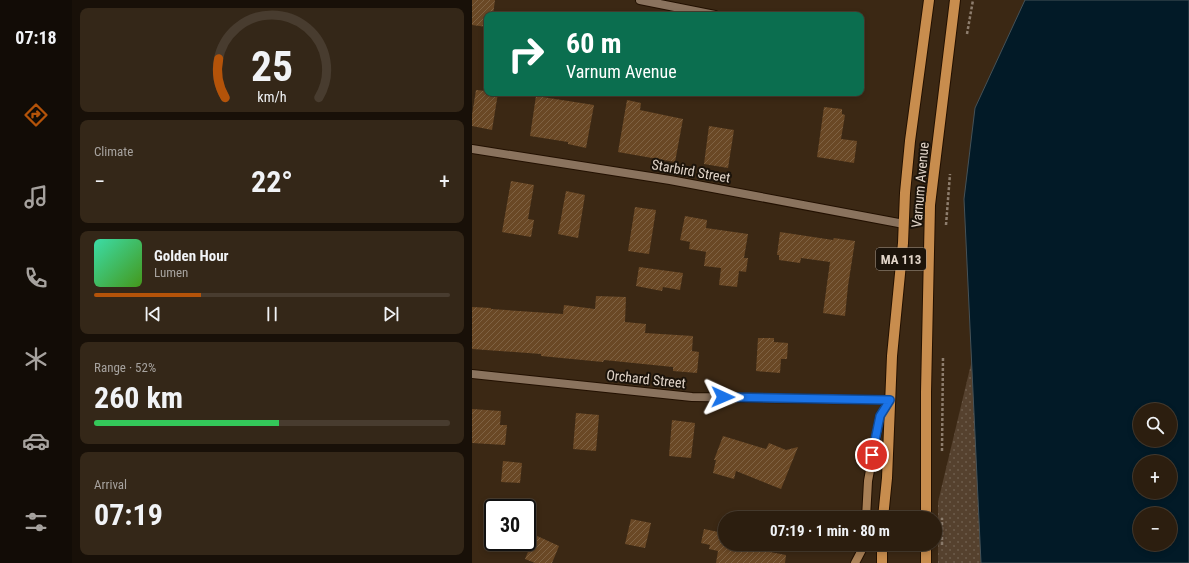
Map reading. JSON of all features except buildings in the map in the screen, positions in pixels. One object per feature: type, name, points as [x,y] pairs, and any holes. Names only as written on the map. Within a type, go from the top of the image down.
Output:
[{"type":"main road","name":"Varnum Avenue","points":[[884,511],[887,478],[892,356],[910,141],[929,0]]},
{"type":"main road","name":"Varnum Avenue","points":[[926,511],[926,392],[930,205],[954,0]]},
{"type":"main road","name":"Varnum Avenue","points":[[866,511],[868,481],[880,416],[890,400]]},
{"type":"main road","points":[[855,563],[861,551]]},
{"type":"main road","points":[[882,551],[882,563]]},
{"type":"main road","points":[[926,551],[926,563]]},
{"type":"street","points":[[640,0],[700,12]]},
{"type":"street","name":"Starbird Street","points":[[472,149],[670,180],[904,224]]},
{"type":"street","name":"Orchard Street","points":[[472,374],[692,397],[890,400]]},
{"type":"path","points":[[967,38],[973,0]]},
{"type":"path","points":[[946,226],[951,168]]},
{"type":"path","points":[[942,453],[943,351]]},
{"type":"shaded area","points":[[972,360],[981,563],[938,563],[938,551],[942,551],[942,511],[938,511],[938,502]]},
{"type":"water","points":[[1025,0],[1189,0],[1189,563],[981,563],[964,199],[975,108]]},
{"type":"route","points":[[723,397],[890,400],[880,416],[872,455]]}]
